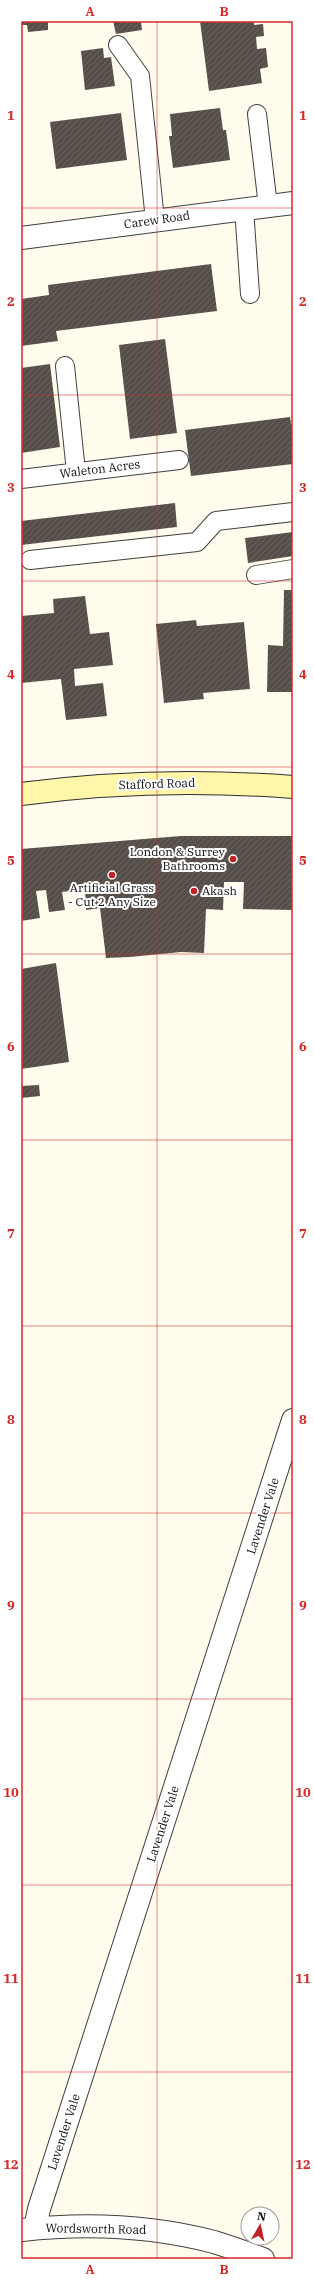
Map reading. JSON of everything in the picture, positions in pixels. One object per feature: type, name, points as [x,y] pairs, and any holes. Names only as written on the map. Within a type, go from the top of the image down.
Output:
[{"type":"main road","name":"Stafford Road","points":[[21,794],[136,784],[218,782],[293,787]]},
{"type":"street","name":"Carew Road","points":[[21,238],[244,208],[293,203]]},
{"type":"street","name":"Lavender Vale","points":[[28,2229],[39,2209],[293,1420]]},
{"type":"street","name":"Wordsworth Road","points":[[28,2229],[85,2227],[151,2230],[214,2242],[263,2259]]},
{"type":"lane","points":[[118,45],[140,76],[155,220]]},
{"type":"lane","points":[[257,114],[268,206]]},
{"type":"lane","points":[[244,208],[250,294]]},
{"type":"lane","points":[[65,366],[76,472]]},
{"type":"lane","name":"Waleton Acres","points":[[21,479],[179,460]]},
{"type":"lane","points":[[30,560],[197,542],[216,521],[293,512]]},
{"type":"lane","points":[[256,575],[293,569]]},
{"type":"building","points":[[21,21],[48,21],[48,30],[28,32],[27,25],[21,25]]},
{"type":"building","points":[[113,21],[141,21],[142,30],[116,34]]},
{"type":"building","points":[[200,21],[254,21],[254,25],[263,24],[264,36],[256,37],[257,49],[266,48],[268,67],[260,69],[262,83],[209,91]]},
{"type":"building","points":[[103,48],[104,58],[111,57],[115,86],[85,90],[81,51]]},
{"type":"building","points":[[220,108],[223,130],[226,130],[230,160],[173,168],[169,136],[172,136],[170,114]]},
{"type":"building","points":[[121,113],[127,160],[56,169],[50,122]]},
{"type":"building","points":[[211,264],[217,311],[56,331],[58,341],[21,346],[21,299],[49,295],[48,285]]},
{"type":"building","points":[[165,339],[177,433],[130,439],[119,345]]},
{"type":"building","points":[[50,364],[60,447],[21,453],[21,368]]},
{"type":"building","points":[[290,417],[291,424],[293,424],[293,464],[191,476],[185,430]]},
{"type":"building","points":[[175,503],[177,527],[21,545],[21,521]]},
{"type":"building","points":[[293,532],[293,556],[248,563],[245,538]]},
{"type":"building","points":[[284,590],[293,590],[293,692],[267,692],[268,645],[283,646]]},
{"type":"building","points":[[85,596],[90,634],[109,632],[113,665],[74,669],[75,686],[103,683],[107,716],[66,720],[61,679],[21,683],[21,616],[54,613],[53,599]]},
{"type":"building","points":[[196,620],[197,626],[244,622],[250,689],[203,693],[204,699],[164,703],[156,624]]},
{"type":"building","points":[[181,836],[293,836],[293,910],[243,909],[244,882],[224,882],[223,910],[206,909],[204,953],[181,952],[106,958],[100,908],[86,910],[85,889],[62,892],[65,910],[49,912],[46,890],[36,891],[40,918],[21,921],[21,849]]},
{"type":"building","points":[[56,963],[69,1062],[21,1069],[21,969]]},
{"type":"building","points":[[39,1085],[40,1096],[21,1098],[21,1086]]},
{"type":"place","name":"London & Surrey Bathrooms","points":[[233,859]]},
{"type":"place","name":"Artificial Grass - Cut 2 Any Size","points":[[112,875]]},
{"type":"place","name":"Akash","points":[[194,891]]}]
